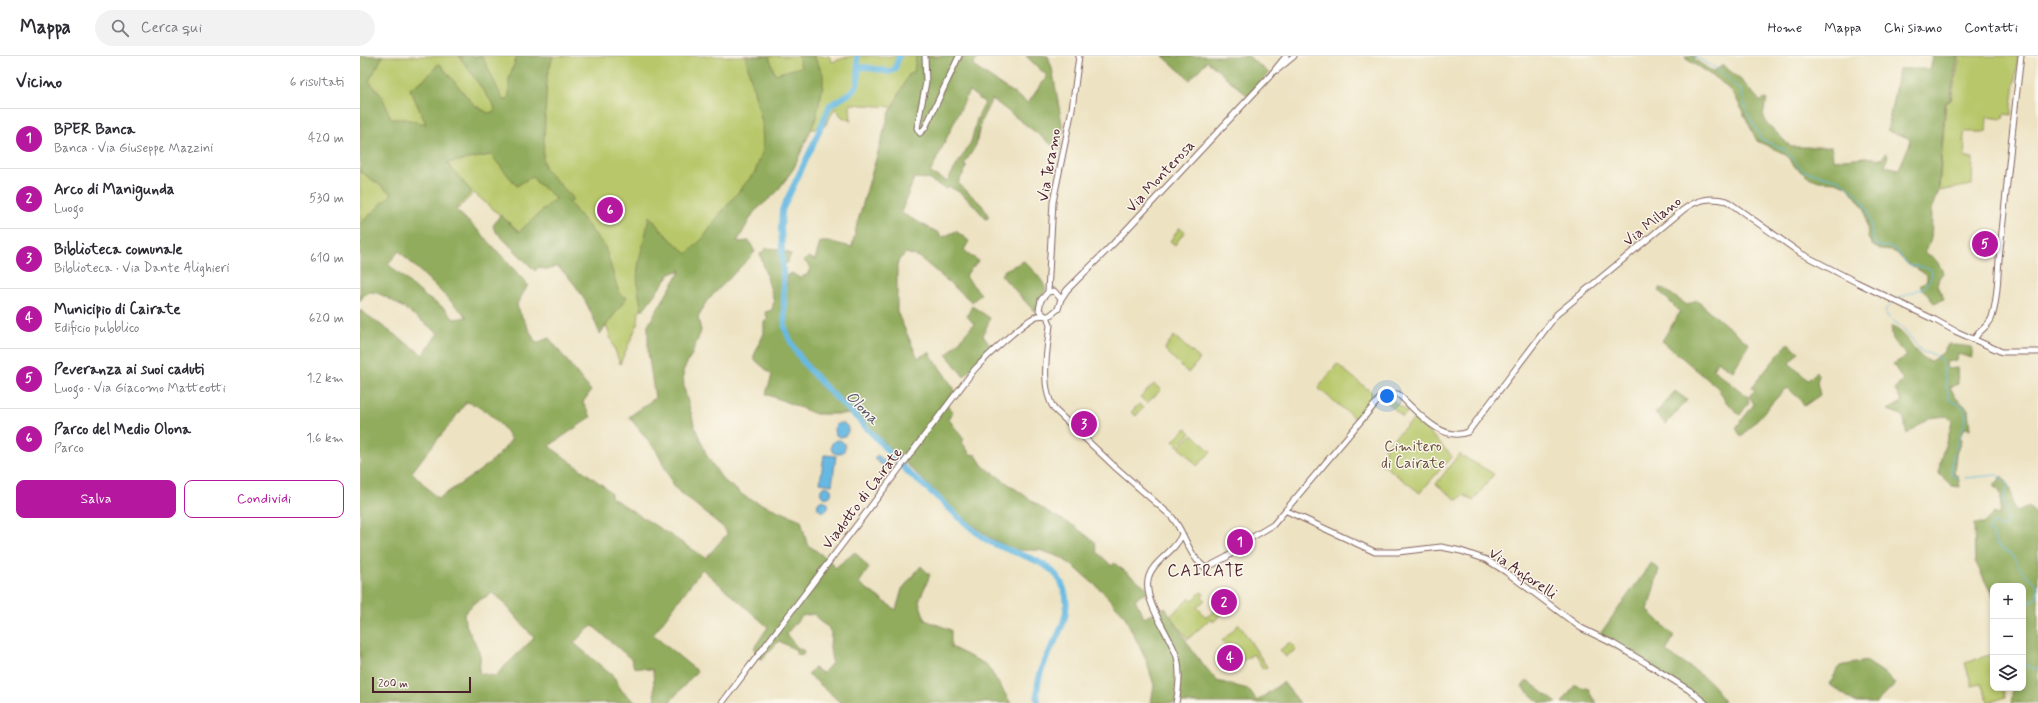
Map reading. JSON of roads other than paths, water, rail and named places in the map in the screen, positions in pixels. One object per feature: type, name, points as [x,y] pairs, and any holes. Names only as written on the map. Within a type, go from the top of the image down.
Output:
[{"type":"street","points":[[925,56],[926,82],[917,128],[920,133],[925,128],[959,56]]},
{"type":"street","name":"Via Teramo","points":[[1055,294],[1050,280],[1053,202],[1072,109],[1079,56]]},
{"type":"street","name":"Via Monterosa","points":[[1055,294],[1067,290],[1113,244],[1269,77],[1286,56]]},
{"type":"street","name":"Via Monterosa","points":[[1269,77],[1294,56]]},
{"type":"street","points":[[1974,340],[1979,331],[1990,323],[1997,289],[1999,252],[2008,186],[2021,56]]},
{"type":"street","name":"Via Milano","points":[[1287,511],[1304,488],[1381,397],[1386,394],[1398,394],[1441,432],[1454,435],[1468,432],[1557,314],[1683,210],[1696,202],[1703,200],[1720,199],[1732,204],[1800,253],[1993,349],[2007,352],[2038,352]]},
{"type":"street","points":[[1055,294],[1058,309],[1047,315],[1037,316],[1019,329],[1039,310],[1041,300],[1055,294]]},
{"type":"street","points":[[1039,310],[1047,315],[1050,326],[1048,335],[1046,379],[1049,399],[1054,410],[1171,516],[1179,525],[1182,534],[1200,562],[1206,568],[1227,557],[1250,538],[1273,525],[1287,511]]},
{"type":"street","name":"Viadotto di Cairate","points":[[722,703],[980,363],[1019,329]]},
{"type":"street","name":"Via Anforelli","points":[[1287,511],[1375,552],[1398,552],[1441,547],[1462,551],[1487,560],[1506,572],[1581,628],[1612,643],[1646,663],[1689,690],[1705,703]]},
{"type":"street","points":[[1176,703],[1179,684],[1176,657],[1155,609],[1148,584],[1152,570],[1178,541],[1182,534]]},
{"type":"street","points":[[1178,541],[1187,542]]},
{"type":"water","points":[[838,423],[844,423],[848,427],[848,433],[844,437],[838,437],[834,433],[834,427]]},
{"type":"water","points":[[835,440],[841,440],[845,444],[845,450],[841,454],[835,454],[831,450],[831,444]]},
{"type":"water","points":[[824,455],[836,456],[832,485],[820,483]]},
{"type":"water","points":[[878,455],[889,466],[886,469],[874,458]]},
{"type":"water","points":[[826,486],[830,488],[832,492],[830,496],[826,498],[822,496],[820,492],[822,488]]},
{"type":"water","points":[[823,500],[827,502],[829,506],[827,510],[823,512],[819,510],[817,506],[819,502]]},
{"type":"waterway","name":"Olona","points":[[857,56],[858,82],[856,87],[847,95],[830,105],[782,210],[781,227],[785,328],[798,355],[807,367],[910,474],[985,539],[995,545],[1041,563],[1059,578],[1064,589],[1067,604],[1065,618],[1041,672],[1037,687],[1038,703]]},
{"type":"waterway","name":"Olona","points":[[858,68],[865,67],[890,72],[895,69],[899,56]]},
{"type":"waterway","points":[[1694,56],[1719,70],[1741,91],[1747,112],[1761,139],[1784,149],[1804,171],[1839,180],[1859,196],[1868,210],[1873,238],[1877,246],[1890,247],[1897,250],[1904,261],[1910,265],[1931,269],[1932,276],[1925,287],[1897,299]]},
{"type":"waterway","points":[[1893,302],[1885,310],[1887,316],[1903,328],[1922,352],[1933,354],[1942,361],[1949,400],[1963,407],[1965,420],[1951,467],[1952,475],[1958,478]]},
{"type":"waterway","points":[[1965,478],[1997,475],[2009,485],[2003,499],[2008,520],[2005,526],[2002,527],[1992,523],[1989,529],[1997,545],[2011,554],[2022,571],[2036,583],[2038,589],[2036,598],[2026,606]]},
{"type":"waterway","points":[[2026,664],[2031,668],[2038,669]]},
{"type":"place","name":"Parco del Medio Olona","points":[[610,210]]},
{"type":"place","name":"Peveranza ai suoi caduti","points":[[1985,244]]},
{"type":"place","name":"Biblioteca comunale","points":[[1084,424]]},
{"type":"place","name":"BPER Banca","points":[[1240,542]]},
{"type":"place","name":"Arco di Manigunda","points":[[1224,602]]},
{"type":"place","name":"Municipio di Cairate","points":[[1230,658]]},
{"type":"district","name":"CAIRATE","points":[[1206,570]]},
{"type":"park label","name":"Cimitero di Cairate","points":[[1413,454]]}]
